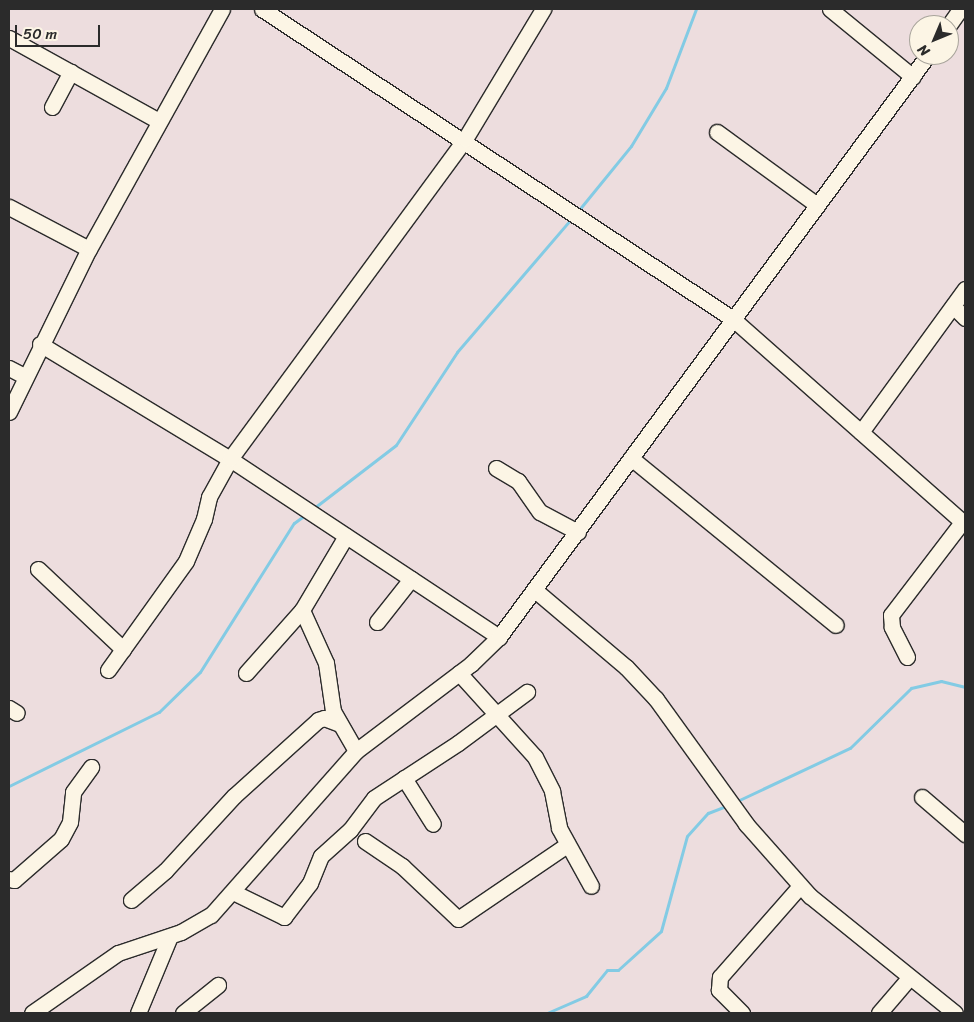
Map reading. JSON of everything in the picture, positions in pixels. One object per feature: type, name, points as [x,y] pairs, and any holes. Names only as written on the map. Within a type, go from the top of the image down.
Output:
[{"type":"street","points":[[9,412],[24,376],[89,249],[222,9]]},
{"type":"street","points":[[262,9],[465,139],[565,208],[733,319],[964,523],[891,615],[892,627],[907,656]]},
{"type":"street","points":[[108,670],[186,561],[204,519],[209,497],[230,458],[465,139],[543,9]]},
{"type":"street","points":[[830,9],[913,77]]},
{"type":"street","points":[[9,38],[159,121]]},
{"type":"street","points":[[32,1013],[118,953],[170,936],[198,924],[233,892],[356,751],[459,673],[499,637],[536,591],[631,458],[921,65]]},
{"type":"street","points":[[52,107],[71,72]]},
{"type":"street","points":[[718,132],[817,205]]},
{"type":"street","points":[[9,207],[89,249]]},
{"type":"street","points":[[861,432],[965,289]]},
{"type":"street","points":[[953,306],[965,318]]},
{"type":"street","points":[[40,344],[230,458],[499,637]]},
{"type":"street","points":[[9,368],[24,376]]},
{"type":"street","points":[[631,458],[836,625]]},
{"type":"street","points":[[496,468],[518,481],[538,510],[578,532]]},
{"type":"street","points":[[246,673],[302,610],[346,536]]},
{"type":"street","points":[[38,568],[123,649]]},
{"type":"street","points":[[377,622],[411,579]]},
{"type":"street","points":[[536,591],[626,667],[676,724],[746,824],[800,886],[909,978],[955,1013]]},
{"type":"street","points":[[302,610],[326,663],[333,711],[356,751]]},
{"type":"street","points":[[459,673],[530,751],[544,772],[552,792],[556,821],[567,845],[591,886]]},
{"type":"street","points":[[233,892],[284,917],[310,883],[321,856],[350,830],[374,798],[498,714],[527,692]]},
{"type":"street","points":[[131,900],[165,871],[234,796],[318,720],[324,718],[340,724]]},
{"type":"street","points":[[9,879],[14,880],[61,839],[70,822],[73,792],[91,767]]},
{"type":"street","points":[[404,778],[433,824]]},
{"type":"street","points":[[922,797],[965,834]]},
{"type":"street","points":[[365,841],[402,866],[458,919],[567,845]]},
{"type":"street","points":[[742,1013],[718,990],[720,977],[800,886]]},
{"type":"street","points":[[138,1013],[170,936]]},
{"type":"street","points":[[878,1013],[909,978]]},
{"type":"street","points":[[183,1013],[218,984]]},
{"type":"waterway","points":[[578,211],[631,146],[666,88],[696,9]]},
{"type":"waterway","points":[[314,508],[396,445],[457,352],[572,218]]},
{"type":"waterway","points":[[9,786],[159,712],[200,672],[294,523],[305,515]]},
{"type":"waterway","points":[[735,802],[850,748],[911,688],[941,681],[965,687]]},
{"type":"waterway","points":[[547,1013],[586,996],[607,970],[618,970],[661,931],[687,836],[708,813],[726,806]]}]
